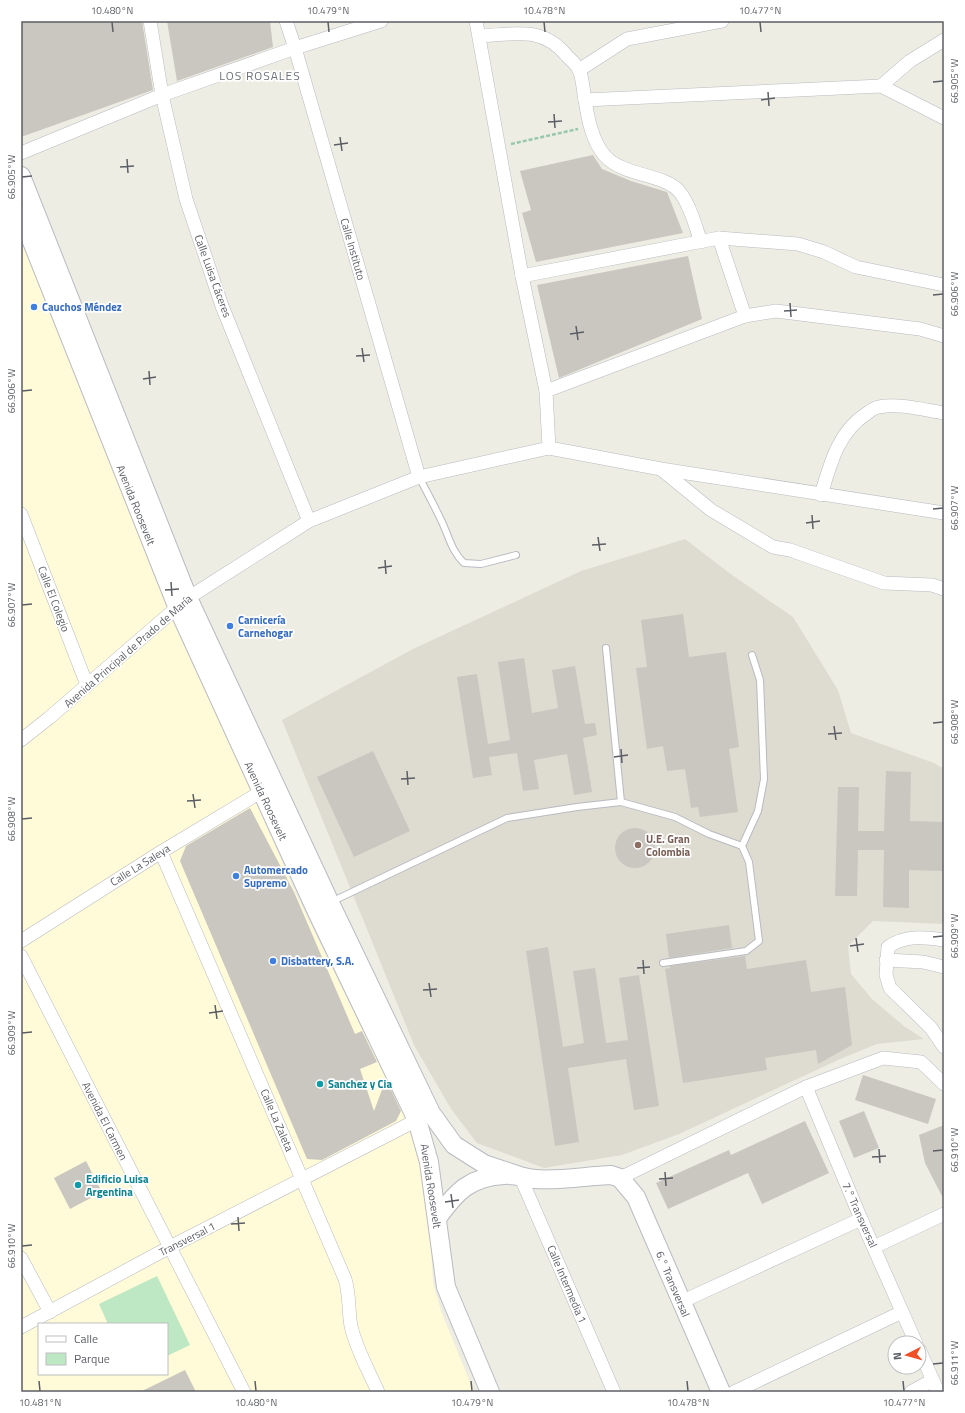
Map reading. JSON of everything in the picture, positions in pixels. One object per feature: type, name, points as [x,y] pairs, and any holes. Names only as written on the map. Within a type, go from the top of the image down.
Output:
[{"type":"street","name":"Calle Luisa Cáceres","points":[[150,21],[162,95],[188,206],[222,306],[309,521]]},
{"type":"street","name":"Calle Instituto","points":[[286,21],[419,477]]},
{"type":"street","points":[[21,153],[162,95],[295,48],[381,21]]},
{"type":"street","points":[[476,21],[480,36],[522,276],[546,391],[549,448],[661,469],[944,514]]},
{"type":"street","points":[[579,70],[627,39],[722,21]]},
{"type":"street","points":[[480,36],[524,34],[546,37],[560,47],[579,70],[590,126],[596,141],[606,157],[620,167],[669,184],[678,191],[687,205],[701,242]]},
{"type":"street","points":[[881,86],[910,61],[942,46]]},
{"type":"street","points":[[585,100],[881,86],[944,118]]},
{"type":"street","name":"Avenida Roosevelt","points":[[21,176],[69,317],[182,602],[417,1120],[429,1162],[438,1217],[446,1287],[490,1392]]},
{"type":"street","name":"Avenida Roosevelt","points":[[21,214],[69,317]]},
{"type":"street","points":[[522,276],[719,238],[798,244],[824,252],[856,267],[944,285]]},
{"type":"street","points":[[719,238],[745,316]]},
{"type":"street","points":[[546,391],[745,316],[776,311],[920,329],[944,336]]},
{"type":"street","points":[[820,495],[840,441],[854,422],[866,414],[878,407],[886,406],[906,407],[944,413]]},
{"type":"street","name":"Avenida Principal de Prado de María","points":[[21,740],[49,718],[182,602],[309,521],[419,477],[549,448]]},
{"type":"street","points":[[661,469],[711,510],[773,546],[790,550],[884,583],[932,585],[944,588]]},
{"type":"street","name":"Calle El Colegio","points":[[21,514],[87,685]]},
{"type":"street","name":"Avenida Roosevelt","points":[[267,788],[330,903],[431,1113],[442,1130],[454,1145],[484,1164],[520,1176]]},
{"type":"street","name":"Calle La Saleya","points":[[21,941],[267,788]]},
{"type":"street","name":"Calle La Zaleta","points":[[162,852],[345,1279],[353,1332],[378,1392]]},
{"type":"street","points":[[944,940],[923,937],[898,940],[888,947],[886,960],[886,975],[890,988],[931,1028],[944,1048]]},
{"type":"street","name":"Avenida El Carmen","points":[[21,956],[244,1392]]},
{"type":"street","points":[[886,960],[923,962],[944,967]]},
{"type":"street","points":[[438,1217],[457,1192],[467,1185],[504,1174],[535,1179],[611,1175],[620,1178],[806,1087],[883,1058],[922,1062],[944,1084]]},
{"type":"street","name":"7.° Transversal","points":[[806,1087],[861,1219],[912,1335]]},
{"type":"street","name":"Transversal 1","points":[[21,1327],[170,1247],[303,1180],[417,1120]]},
{"type":"street","name":"Calle Intermedia 1","points":[[520,1176],[614,1392]]},
{"type":"street","name":"6.° Transversal","points":[[620,1178],[636,1197],[721,1392]]},
{"type":"street","points":[[874,1247],[944,1214]]},
{"type":"street","points":[[681,1302],[861,1219]]},
{"type":"street","points":[[21,1258],[50,1312]]},
{"type":"street","points":[[734,1392],[902,1312]]},
{"type":"street","points":[[911,1392],[936,1386],[927,1366]]},
{"type":"lane","points":[[419,477],[437,510],[451,546],[457,557],[464,563],[481,564],[516,555]]},
{"type":"lane","points":[[606,648],[621,802]]},
{"type":"lane","points":[[742,846],[758,811],[764,779],[760,680],[752,655]]},
{"type":"lane","points":[[330,903],[507,818],[621,802],[675,817],[709,834],[742,846],[749,862],[760,941],[746,951],[663,963]]},
{"type":"path","points":[[500,147],[590,126]]},
{"type":"shaded area","points":[[21,235],[155,572],[297,896],[419,1146],[428,1192],[433,1282],[441,1311],[474,1392],[21,1392]]},
{"type":"shaded area","name":"U.E. Gran Colombia","points":[[685,539],[732,575],[793,617],[838,690],[851,733],[934,763],[944,769],[944,924],[873,921],[848,946],[851,974],[872,999],[905,1027],[924,1039],[877,1044],[838,1060],[679,1134],[622,1155],[544,1168],[477,1143],[451,1109],[414,1045],[282,720],[413,649],[581,571]]},
{"type":"green space","points":[[157,1276],[190,1345],[168,1356],[168,1323],[108,1323],[99,1304]]},
{"type":"building","points":[[21,21],[142,21],[153,90],[21,137]]},
{"type":"building","points":[[167,21],[270,21],[273,47],[177,81]]},
{"type":"building","points":[[593,155],[602,169],[631,181],[667,192],[683,233],[536,262],[522,213],[531,210],[520,171]]},
{"type":"building","points":[[688,256],[702,319],[559,378],[537,285]]},
{"type":"building","points":[[683,614],[689,657],[726,652],[739,747],[729,749],[738,812],[700,817],[698,807],[691,808],[685,769],[667,771],[663,746],[647,749],[636,668],[647,667],[641,620]]},
{"type":"building","points":[[524,658],[532,713],[558,708],[552,670],[575,666],[585,724],[595,723],[597,735],[583,738],[592,792],[574,795],[567,754],[534,760],[539,789],[523,791],[517,753],[489,757],[492,775],[473,778],[457,677],[477,674],[488,744],[510,740],[498,662]]},
{"type":"building","points":[[373,751],[410,831],[354,857],[317,777]]},
{"type":"building","points":[[886,771],[911,772],[910,821],[944,822],[944,871],[909,870],[909,908],[883,907],[884,850],[858,850],[857,896],[835,896],[838,787],[859,787],[858,831],[884,831]]},
{"type":"building","points":[[250,808],[294,892],[355,1034],[362,1031],[377,1062],[360,1069],[374,1111],[386,1079],[401,1111],[396,1121],[322,1160],[307,1159],[180,861],[186,846]]},
{"type":"building","points":[[639,828],[646,831],[652,837],[655,848],[654,856],[646,865],[639,868],[631,868],[624,865],[616,856],[615,844],[618,837],[627,829]]},
{"type":"building","points":[[729,925],[732,948],[669,958],[666,934]]},
{"type":"building","points":[[548,947],[563,1047],[584,1043],[573,971],[595,968],[606,1043],[628,1040],[619,978],[639,975],[659,1106],[634,1110],[626,1059],[568,1068],[579,1142],[555,1146],[526,951]]},
{"type":"building","points":[[745,956],[747,969],[806,960],[811,992],[845,987],[852,1045],[818,1064],[816,1050],[765,1058],[767,1070],[683,1083],[665,969],[670,968],[670,966]]},
{"type":"building","points":[[863,1075],[936,1099],[928,1124],[855,1100]]},
{"type":"building","points":[[864,1111],[879,1148],[854,1158],[839,1121]]},
{"type":"building","points":[[805,1121],[829,1173],[762,1204],[748,1173],[668,1209],[656,1183],[729,1150],[731,1155]]},
{"type":"building","points":[[944,1125],[944,1200],[925,1163],[919,1135]]},
{"type":"building","name":"Edificio Luisa Argentina","points":[[86,1161],[102,1192],[70,1209],[54,1178]]},
{"type":"building","points":[[185,1370],[196,1392],[140,1392]]},
{"type":"place","name":"Cauchos Méndez","points":[[34,307]]},
{"type":"place","name":"Carnicería Carnehogar","points":[[230,626]]},
{"type":"place","name":"U.E. Gran Colombia","points":[[638,845]]},
{"type":"place","name":"Automercado Supremo","points":[[236,876]]},
{"type":"place","name":"Disbattery, S.A.","points":[[273,961]]},
{"type":"place","name":"Sanchez y Cia","points":[[320,1084]]},
{"type":"place","name":"Edificio Luisa Argentina","points":[[78,1185]]},
{"type":"district","name":"LOS ROSALES","points":[[260,76]]}]
